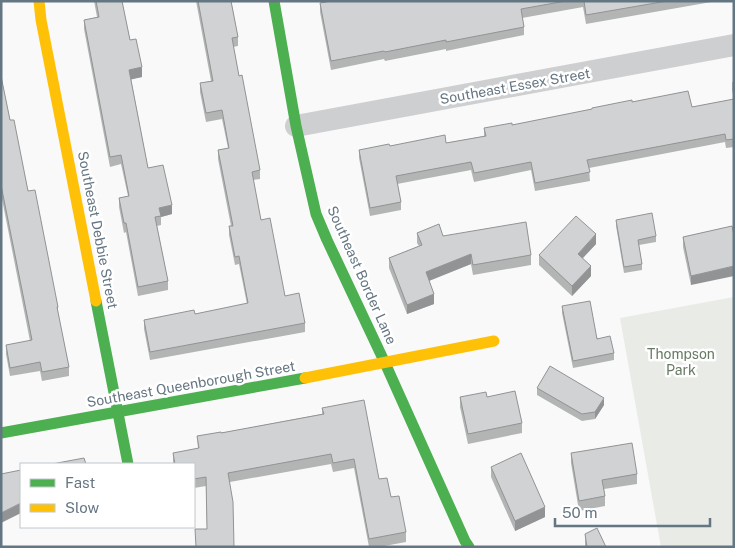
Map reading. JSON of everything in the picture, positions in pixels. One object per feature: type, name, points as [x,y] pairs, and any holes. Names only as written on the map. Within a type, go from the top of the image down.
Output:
[{"type":"street","name":"Southeast Debbie Street","points":[[39,1],[43,30],[128,463]]},
{"type":"street","name":"Southeast Border Lane","points":[[274,1],[296,126],[316,214],[469,547]]},
{"type":"street","name":"Southeast Essex Street","points":[[296,126],[734,46]]},
{"type":"street","name":"Southeast Queenborough Street","points":[[1,432],[119,413],[494,341]]},
{"type":"green space","name":"Thompson Park","points":[[734,297],[734,547],[661,547],[620,318]]},
{"type":"building","points":[[96,1],[122,1],[130,40],[136,39],[142,67],[129,70],[148,168],[163,165],[172,205],[159,208],[161,216],[155,217],[168,281],[138,287],[126,223],[124,223],[119,198],[129,196],[121,155],[110,157],[84,20],[99,17]]},
{"type":"building","points":[[198,1],[231,1],[238,37],[232,38],[239,76],[242,75],[260,170],[252,172],[261,220],[270,218],[285,296],[299,293],[305,323],[150,352],[144,320],[194,310],[195,314],[248,303],[239,256],[235,257],[229,226],[233,226],[218,150],[229,148],[222,110],[206,113],[200,83],[213,81]]},
{"type":"building","points":[[331,1],[566,1],[521,9],[524,27],[331,61],[320,3]]},
{"type":"building","points":[[584,1],[667,1],[586,15]]},
{"type":"building","points":[[1,76],[10,120],[14,120],[28,191],[35,190],[69,367],[42,372],[40,362],[10,368],[6,345],[32,340],[1,185]]},
{"type":"building","points":[[688,91],[692,107],[734,99],[734,139],[726,140],[725,134],[587,160],[590,172],[535,183],[531,162],[474,173],[471,162],[396,176],[401,202],[370,208],[359,150],[445,135],[446,143],[486,136],[484,128],[512,123],[512,125],[632,100],[632,102]]},
{"type":"building","points":[[652,213],[656,236],[638,240],[642,264],[624,267],[616,220]]},
{"type":"building","points":[[576,216],[596,234],[578,254],[591,266],[572,286],[539,255]]},
{"type":"building","points":[[526,222],[531,255],[473,265],[471,254],[426,272],[434,294],[407,305],[389,258],[422,245],[417,233],[439,224],[443,236]]},
{"type":"building","points":[[732,226],[734,235],[734,266],[691,276],[683,237]]},
{"type":"building","points":[[590,301],[597,339],[610,336],[614,353],[573,361],[562,306]]},
{"type":"building","points":[[550,366],[604,398],[595,412],[582,414],[537,388]]},
{"type":"building","points":[[515,391],[522,423],[468,434],[460,397],[486,392],[487,397]]},
{"type":"building","points":[[364,400],[379,479],[387,478],[391,497],[399,496],[406,532],[369,539],[354,459],[333,463],[331,454],[228,473],[233,502],[234,547],[196,547],[195,529],[207,529],[206,477],[195,479],[195,463],[175,463],[173,453],[199,448],[197,436],[324,414],[322,408]]},
{"type":"building","points":[[632,443],[637,474],[602,480],[605,496],[579,501],[571,453]]},
{"type":"building","points":[[521,453],[545,507],[515,521],[491,467]]},
{"type":"building","points":[[84,458],[86,463],[57,463]]},
{"type":"building","points":[[20,470],[20,504],[1,513],[1,474]]},
{"type":"building","points":[[597,528],[606,547],[587,547],[585,534]]},
{"type":"traffic: fast","points":[[274,1],[296,126],[316,214],[469,547]]},
{"type":"traffic: fast","points":[[96,301],[128,463]]},
{"type":"traffic: fast","points":[[1,433],[305,378]]},
{"type":"traffic: slow","points":[[39,1],[41,20],[96,301]]},
{"type":"traffic: slow","points":[[305,378],[494,341]]}]
